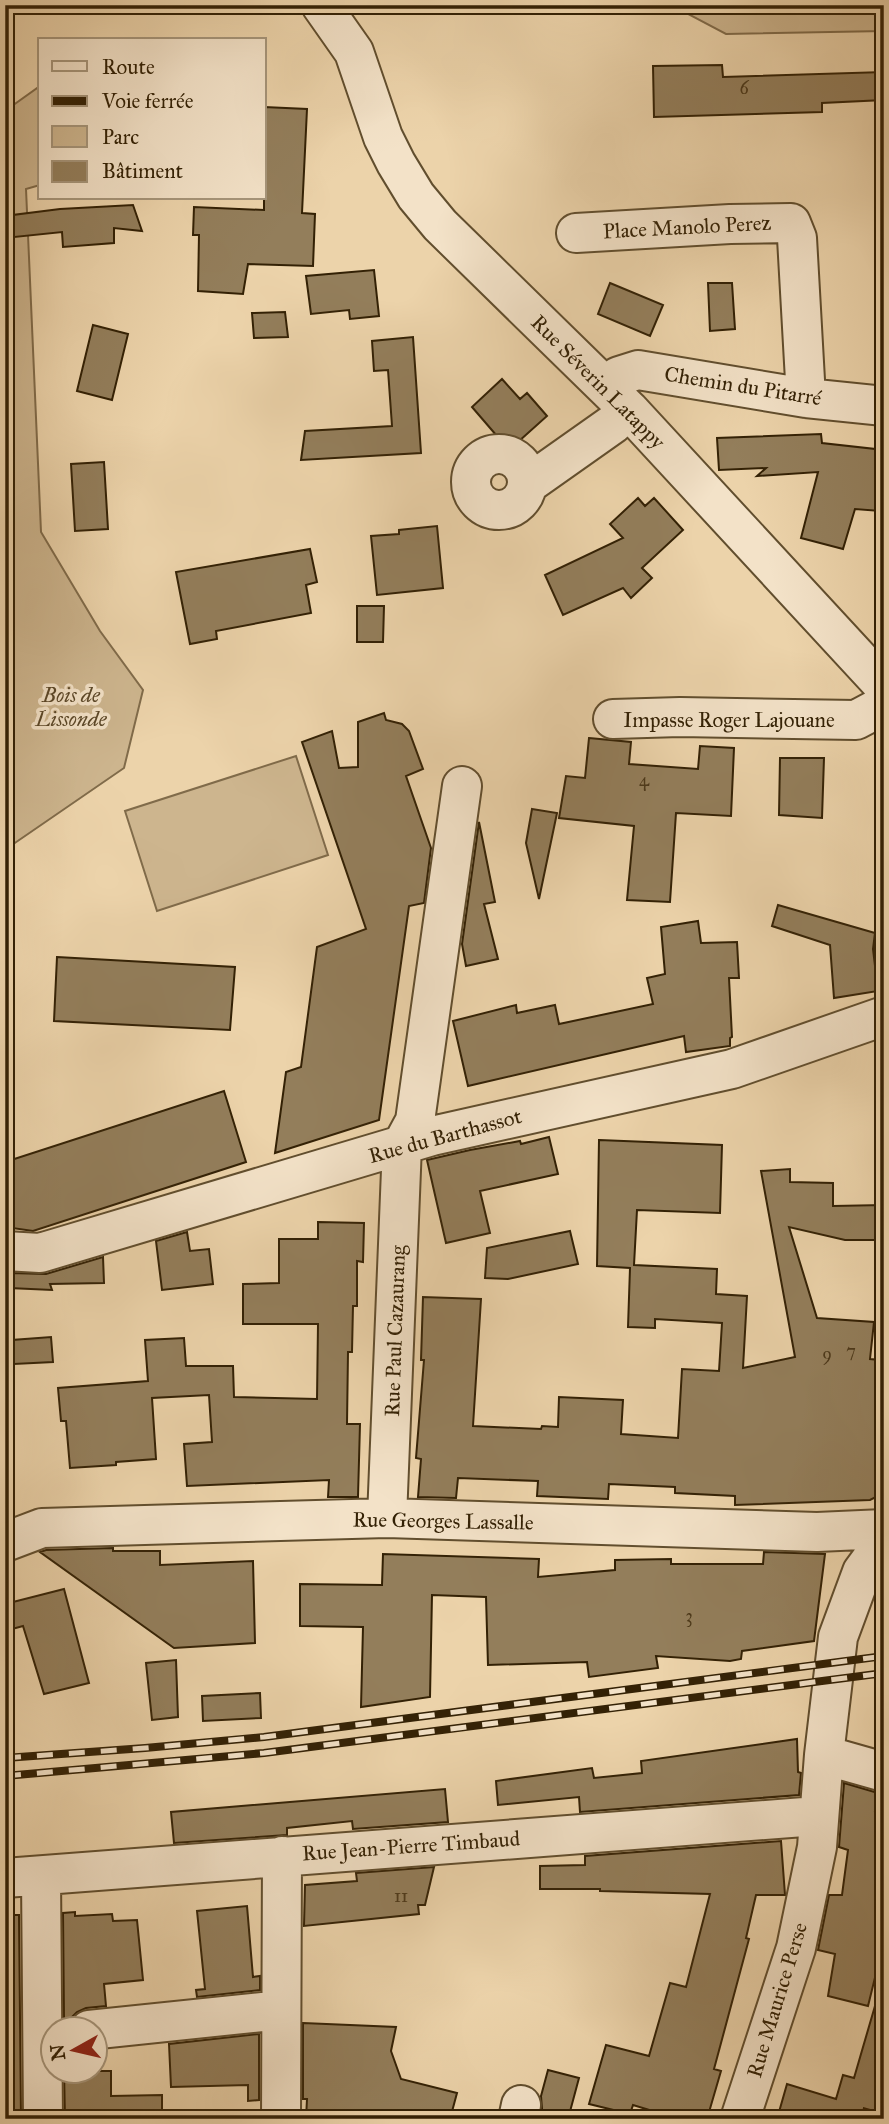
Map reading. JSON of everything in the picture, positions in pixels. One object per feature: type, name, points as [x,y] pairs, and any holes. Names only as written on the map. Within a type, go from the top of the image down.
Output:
[{"type":"street","name":"Rue Séverin Latappy","points":[[321,5],[354,52],[383,137],[416,196],[440,225],[617,397],[884,686]]},
{"type":"street","name":"Rue Séverin Latappy","points":[[349,5],[354,21],[354,52]]},
{"type":"street","name":"Place Manolo Perez","points":[[576,233],[791,223],[797,238],[806,398]]},
{"type":"street","name":"Chemin du Pitarré","points":[[528,484],[613,424],[619,376],[638,370],[806,398],[884,406]]},
{"type":"street","name":"Impasse Roger Lajouane","points":[[613,719],[680,717],[856,720],[884,705]]},
{"type":"street","points":[[402,1145],[415,1121],[462,786]]},
{"type":"street","name":"Rue du Barthassot","points":[[5,1251],[40,1253],[432,1136],[732,1069],[884,1016]]},
{"type":"street","name":"Rue Paul Cazaurang","points":[[387,1518],[402,1145]]},
{"type":"street","name":"Rue Georges Lassalle","points":[[5,1542],[42,1528],[387,1518],[817,1532],[884,1529]]},
{"type":"street","name":"Rue Maurice Perse","points":[[740,2119],[796,1948],[817,1847],[817,1816],[838,1637],[862,1572],[884,1542]]},
{"type":"street","points":[[824,1755],[884,1772]]},
{"type":"street","name":"Rue Jean-Pierre Timbaud","points":[[23,1877],[817,1816]]},
{"type":"street","points":[[281,2119],[282,1856]]},
{"type":"street","points":[[23,1877],[44,2016]]},
{"type":"street","points":[[108,2027],[281,2010]]},
{"type":"street","points":[[43,2119],[45,2086]]},
{"type":"green space","points":[[688,5],[884,5],[884,31],[726,34],[688,14]]},
{"type":"green space","name":"Bois de Lissonde","points":[[38,87],[38,186],[26,189],[41,532],[100,631],[143,690],[124,768],[9,847],[5,846],[5,111]]},
{"type":"green space","points":[[296,756],[328,855],[157,911],[125,811]]},
{"type":"building","points":[[722,65],[723,77],[884,72],[884,100],[822,103],[822,112],[654,117],[653,66]]},
{"type":"building","points":[[266,107],[307,109],[302,213],[315,214],[313,266],[248,264],[243,294],[198,291],[199,235],[193,235],[194,207],[264,210]]},
{"type":"building","points":[[133,205],[142,231],[114,228],[114,243],[63,247],[62,232],[5,238],[5,216],[60,209]]},
{"type":"building","points":[[374,270],[379,316],[350,319],[349,310],[311,314],[306,276]]},
{"type":"building","points":[[610,283],[663,305],[650,336],[598,314]]},
{"type":"building","points":[[708,283],[732,283],[735,329],[710,331]]},
{"type":"building","points":[[285,312],[288,337],[254,338],[252,313]]},
{"type":"building","points":[[93,325],[128,334],[112,400],[77,391]]},
{"type":"building","points":[[413,337],[421,453],[301,460],[305,431],[392,426],[388,370],[374,371],[372,341]]},
{"type":"building","points":[[502,379],[520,399],[527,393],[547,416],[509,450],[472,407]]},
{"type":"building","points":[[821,434],[822,443],[884,450],[884,499],[881,499],[880,511],[855,509],[843,549],[801,538],[818,472],[757,476],[766,468],[719,470],[717,438]]},
{"type":"building","points":[[104,462],[108,529],[75,531],[71,464]]},
{"type":"building","points":[[638,498],[645,506],[654,498],[683,530],[642,568],[652,578],[631,598],[623,588],[563,615],[545,575],[623,538],[610,524]]},
{"type":"building","points":[[437,526],[443,588],[377,595],[371,536],[399,534],[399,530]]},
{"type":"building","points":[[310,549],[317,582],[306,585],[311,613],[216,631],[217,639],[190,644],[176,572]]},
{"type":"building","points":[[357,606],[384,606],[383,642],[357,642]]},
{"type":"building","points":[[384,713],[386,720],[402,724],[409,731],[423,769],[406,776],[431,848],[424,903],[409,906],[379,1120],[275,1153],[286,1072],[301,1067],[317,947],[366,929],[302,742],[332,731],[339,768],[358,767],[358,722]]},
{"type":"building","points":[[589,738],[631,742],[629,764],[698,769],[700,746],[734,748],[731,816],[676,813],[670,902],[627,900],[634,826],[559,818],[566,776],[585,778]]},
{"type":"building","points":[[780,758],[824,758],[822,818],[779,815]]},
{"type":"building","points":[[532,809],[557,813],[539,899],[526,843]]},
{"type":"building","points":[[479,822],[495,902],[484,904],[498,959],[466,966],[462,944]]},
{"type":"building","points":[[778,905],[875,933],[873,949],[878,991],[834,998],[830,945],[772,926]]},
{"type":"building","points":[[698,921],[701,943],[737,942],[739,978],[729,978],[732,1037],[730,1046],[686,1052],[684,1036],[468,1086],[453,1021],[516,1005],[517,1013],[555,1005],[559,1024],[653,1004],[647,978],[665,974],[661,927]]},
{"type":"building","points":[[57,957],[235,967],[230,1030],[54,1021]]},
{"type":"building","points":[[224,1091],[246,1162],[33,1231],[5,1227],[5,1162]]},
{"type":"building","points":[[549,1137],[558,1174],[480,1191],[490,1233],[446,1243],[427,1160]]},
{"type":"building","points":[[599,1140],[722,1145],[720,1213],[637,1210],[634,1265],[717,1269],[716,1294],[747,1296],[743,1368],[795,1357],[761,1171],[790,1169],[790,1182],[833,1183],[833,1206],[884,1205],[884,1240],[845,1240],[789,1227],[817,1318],[874,1322],[870,1359],[880,1360],[876,1436],[884,1436],[884,1493],[870,1500],[735,1505],[735,1496],[675,1493],[675,1487],[609,1484],[608,1499],[537,1496],[538,1481],[458,1478],[456,1498],[418,1497],[421,1459],[416,1458],[424,1360],[421,1360],[423,1297],[481,1299],[473,1426],[541,1429],[542,1426],[558,1427],[559,1397],[623,1400],[621,1434],[678,1438],[682,1369],[719,1371],[722,1323],[655,1319],[655,1328],[628,1327],[630,1268],[597,1266]]},
{"type":"building","points":[[318,1222],[364,1223],[363,1262],[357,1261],[357,1306],[353,1306],[352,1352],[348,1352],[347,1424],[360,1424],[358,1497],[328,1497],[329,1480],[187,1486],[184,1444],[212,1442],[209,1395],[152,1398],[156,1459],[70,1468],[66,1421],[61,1421],[58,1388],[148,1381],[145,1340],[184,1338],[186,1366],[233,1366],[234,1397],[317,1399],[318,1324],[243,1324],[243,1284],[279,1283],[279,1239],[318,1239]]},
{"type":"building","points":[[570,1231],[578,1264],[508,1279],[485,1278],[487,1248]]},
{"type":"building","points":[[187,1232],[190,1251],[209,1249],[213,1284],[162,1290],[156,1241]]},
{"type":"building","points":[[103,1257],[104,1283],[50,1284],[52,1290],[9,1288],[10,1273],[46,1274]]},
{"type":"building","points":[[51,1337],[53,1362],[14,1364],[12,1340]]},
{"type":"building","points":[[113,1548],[113,1551],[160,1551],[160,1565],[253,1561],[255,1643],[174,1648],[40,1552]]},
{"type":"building","points":[[764,1552],[825,1554],[814,1641],[742,1651],[741,1659],[730,1661],[656,1656],[658,1668],[589,1677],[587,1662],[488,1665],[486,1597],[432,1595],[430,1697],[361,1707],[363,1627],[300,1626],[300,1584],[382,1585],[383,1554],[539,1559],[538,1577],[615,1570],[615,1560],[671,1559],[671,1564],[763,1564]]},
{"type":"building","points":[[64,1589],[89,1683],[44,1694],[23,1626],[5,1631],[5,1604]]},
{"type":"building","points":[[176,1660],[178,1717],[152,1720],[146,1663]]},
{"type":"building","points":[[260,1693],[261,1718],[203,1721],[202,1696]]},
{"type":"building","points":[[797,1739],[798,1772],[801,1773],[799,1795],[580,1812],[579,1797],[498,1805],[496,1781],[592,1768],[594,1778],[642,1773],[641,1761]]},
{"type":"building","points":[[844,1783],[878,1793],[875,1811],[884,1812],[884,1941],[868,2006],[828,1996],[835,1954],[818,1950],[829,1895],[842,1895],[848,1850],[839,1847]]},
{"type":"building","points":[[445,1789],[448,1822],[353,1829],[352,1821],[287,1828],[287,1835],[174,1843],[171,1812]]},
{"type":"building","points":[[781,1841],[785,1895],[756,1895],[746,1938],[749,1939],[714,2069],[721,2071],[707,2119],[679,2119],[633,2105],[630,2114],[589,2104],[606,2045],[649,2056],[670,1983],[686,1987],[710,1894],[540,1889],[540,1866],[585,1865],[585,1856]]},
{"type":"building","points":[[434,1867],[425,1905],[418,1905],[419,1914],[304,1926],[305,1885],[357,1881],[356,1873]]},
{"type":"building","points":[[247,1906],[253,1977],[260,1976],[260,1990],[197,1997],[196,1990],[205,1989],[197,1911]]},
{"type":"building","points":[[75,1912],[75,1916],[112,1914],[113,1921],[137,1920],[143,1980],[104,1984],[106,2006],[86,2008],[73,2016],[64,2016],[63,1913]]},
{"type":"building","points":[[5,1915],[19,1915],[21,2119],[5,2119]]},
{"type":"building","points":[[877,1999],[884,2000],[884,2114],[881,2113],[880,2119],[777,2119],[787,2084],[836,2099],[843,2075],[854,2078]]},
{"type":"building","points":[[303,2023],[396,2027],[391,2051],[401,2079],[457,2093],[450,2119],[379,2119],[345,2111],[344,2119],[306,2119],[307,2099],[303,2099]]},
{"type":"building","points":[[259,2034],[259,2100],[248,2101],[248,2085],[171,2087],[169,2044]]},
{"type":"building","points":[[548,2070],[579,2078],[568,2119],[540,2119],[541,2096]]},
{"type":"building","points":[[108,2071],[111,2071],[111,2096],[162,2095],[162,2119],[65,2119],[64,2086],[108,2086]]},
{"type":"railway","points":[[5,1758],[264,1737],[884,1656]]},
{"type":"railway","points":[[5,1776],[264,1753],[884,1673]]}]
